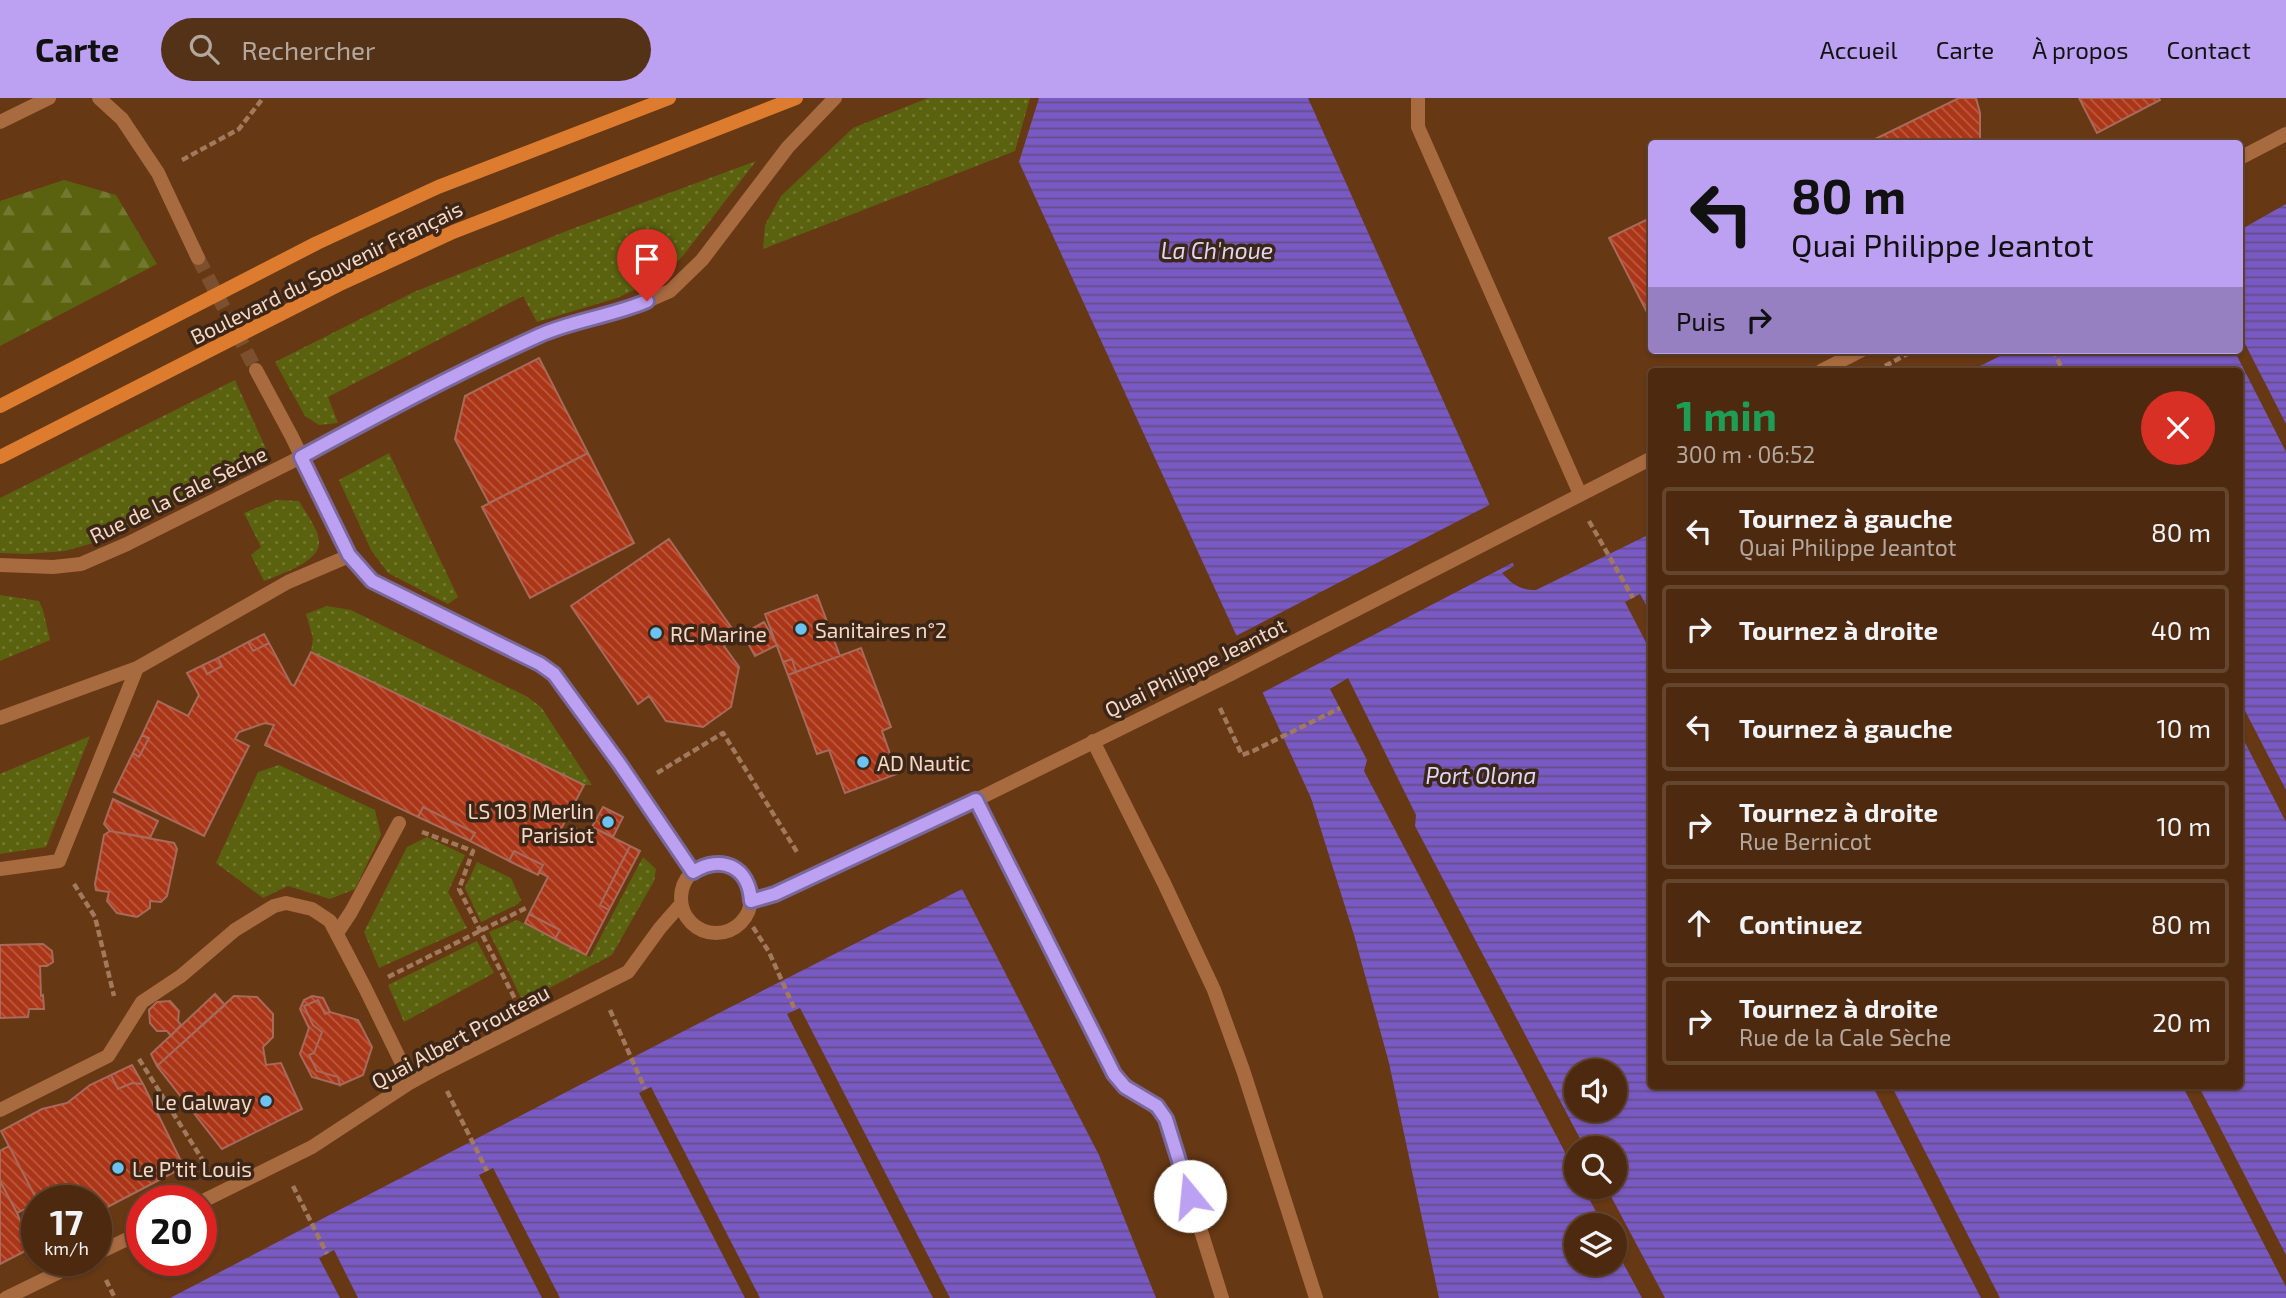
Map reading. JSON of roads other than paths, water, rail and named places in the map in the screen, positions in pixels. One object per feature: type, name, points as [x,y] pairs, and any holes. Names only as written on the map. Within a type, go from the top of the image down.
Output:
[{"type":"main road","name":"Boulevard du Souvenir Français","points":[[0,406],[341,232],[438,187],[669,98]]},
{"type":"main road","name":"Boulevard du Souvenir Français","points":[[0,457],[338,285],[453,232],[796,98]]},
{"type":"street","points":[[0,122],[49,98]]},
{"type":"street","points":[[99,98],[122,119],[158,173],[198,258]]},
{"type":"street","name":"Rue de la Cale Sèche","points":[[0,565],[53,567],[81,564],[127,544],[301,457],[403,401],[542,334],[624,311],[670,291],[702,260],[788,147],[835,98]]},
{"type":"street","points":[[1418,98],[1418,127],[1580,494]]},
{"type":"street","points":[[2243,156],[2286,134]]},
{"type":"street","points":[[1827,368],[1854,354]]},
{"type":"street","points":[[256,370],[349,555],[372,581],[540,664],[554,674],[693,872]]},
{"type":"street","name":"Quai Philippe Jeantot","points":[[751,901],[775,894],[976,800],[1229,675],[1648,460]]},
{"type":"street","points":[[0,718],[138,668],[288,582],[349,555]]},
{"type":"street","points":[[0,869],[59,861],[138,668]]},
{"type":"street","points":[[1093,741],[1214,990],[1243,1070],[1316,1298]]},
{"type":"street","points":[[976,800],[1114,1074],[1125,1087],[1157,1106],[1166,1119],[1222,1298]]},
{"type":"street","points":[[337,933],[399,823]]},
{"type":"street","points":[[727,864],[746,878],[751,889],[751,901],[746,917],[738,926],[727,932],[704,931],[693,925],[685,916],[681,892],[685,881],[704,865],[727,864]]},
{"type":"street","points":[[0,1110],[107,1056],[124,1034],[142,1002],[181,976],[235,930],[274,906],[286,903],[312,909],[330,921],[411,1082]]},
{"type":"street","name":"Quai Albert Prouteau","points":[[217,1195],[312,1147],[411,1082],[628,972],[681,904]]},
{"type":"street","points":[[6,1298],[51,1276]]},
{"type":"water","name":"Port Olona","points":[[1039,98],[1308,98],[1488,501],[1514,566],[1502,573],[1517,586],[1536,590],[1648,535],[1648,1089],[2243,1089],[2243,368],[1976,368],[2004,354],[2243,354],[2243,228],[2286,204],[2286,1298],[1439,1298],[1389,1063],[1354,935],[1311,798],[1019,162]]},
{"type":"water","points":[[962,889],[1099,1155],[1156,1298],[170,1298],[217,1276],[217,1274]]},
{"type":"tunnel","points":[[198,258],[256,370]]},
{"type":"place","name":"Sanitaires n°2","points":[[801,629]]},
{"type":"place","name":"RC Marine","points":[[656,633]]},
{"type":"place","name":"AD Nautic","points":[[863,762]]},
{"type":"place","name":"LS 103 Merlin Parisiot","points":[[608,822]]},
{"type":"place","name":"Le Galway","points":[[266,1101]]},
{"type":"place","name":"Le P'tit Louis","points":[[118,1168]]},
{"type":"water label","name":"La Ch'noue","points":[[1217,250]]}]
